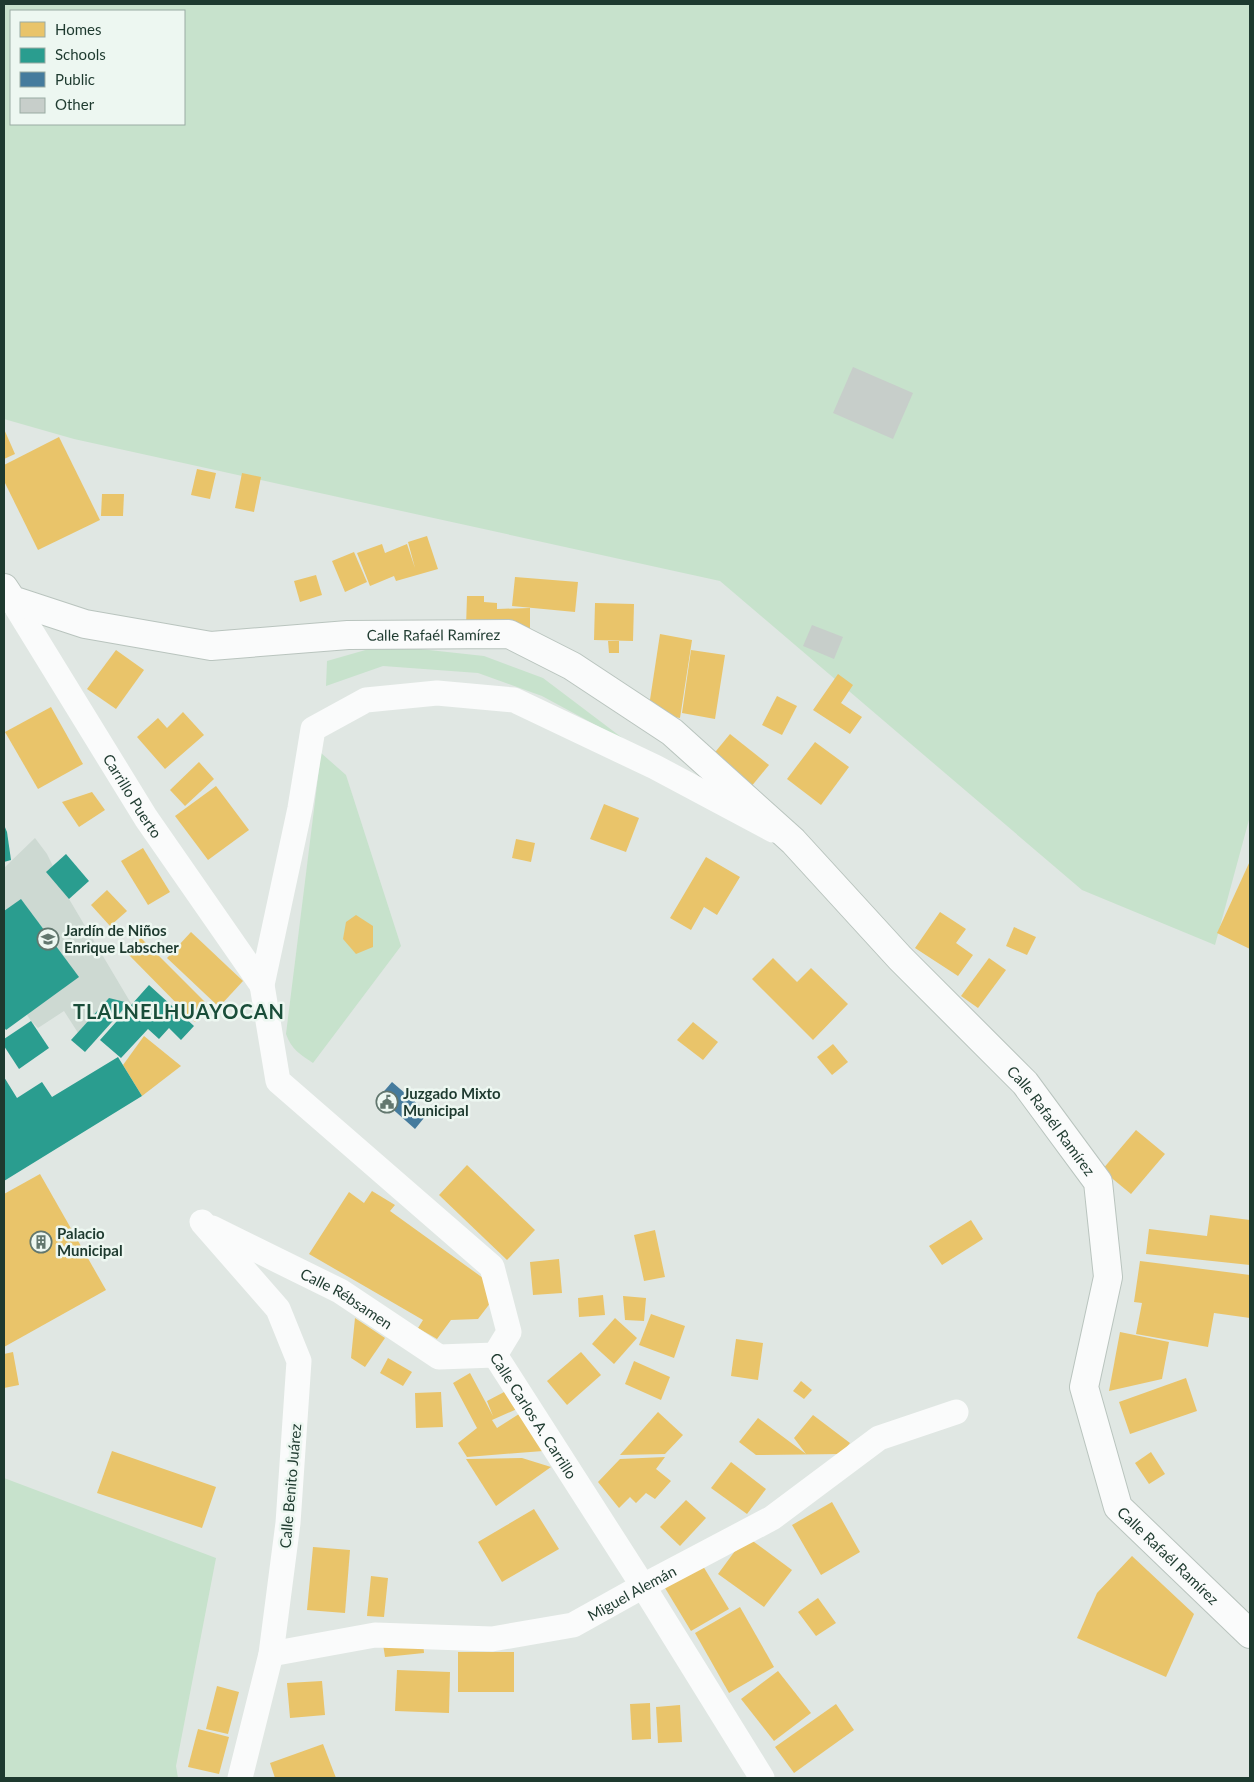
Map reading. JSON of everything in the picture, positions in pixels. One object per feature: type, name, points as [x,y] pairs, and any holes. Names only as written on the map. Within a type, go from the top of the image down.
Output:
[{"type":"main road","name":"Calle Rafaél Ramírez","points":[[8,594],[85,624],[211,646],[348,636],[509,634],[572,666],[672,732],[793,841],[900,958],[1025,1083],[1098,1182],[1108,1277],[1084,1387],[1118,1507],[1250,1634]]},
{"type":"street","name":"Carrillo Puerto","points":[[8,594],[146,818],[262,986]]},
{"type":"street","name":"Calle Rafaél Ramírez","points":[[262,986],[300,808],[312,729],[366,700],[437,693],[514,700],[655,766],[793,841]]},
{"type":"street","name":"Calle Carlos A. Carrillo","points":[[262,986],[278,1081],[492,1267],[509,1332],[495,1355],[643,1586],[762,1778]]},
{"type":"street","name":"Calle Rébsamen","points":[[202,1222],[340,1291],[439,1357],[495,1355]]},
{"type":"street","name":"Calle Benito Juárez","points":[[202,1222],[278,1310],[299,1361],[288,1523],[271,1654],[240,1778]]},
{"type":"street","name":"Miguel Alemán","points":[[271,1654],[375,1635],[492,1639],[573,1625],[772,1518],[879,1438],[956,1412]]},
{"type":"shaded area","name":"Jardín de Niños Enrique Labscher","points":[[35,838],[47,854],[69,899],[132,1005],[82,1039],[64,1011],[38,1028],[31,1021],[4,979],[4,868]]},
{"type":"green space","points":[[4,4],[1250,4],[1250,816],[1215,945],[1082,890],[720,581],[74,439],[4,419]]},
{"type":"green space","points":[[383,645],[484,656],[543,678],[629,743],[542,696],[478,673],[383,666],[326,686],[327,661]]},
{"type":"green space","points":[[321,753],[346,775],[401,946],[313,1063],[294,1048],[286,1034]]},
{"type":"green space","points":[[4,1478],[216,1558],[176,1766],[178,1778],[4,1778]]},
{"type":"building: Homes","points":[[4,429],[15,454],[4,459]]},
{"type":"building: Homes","points":[[59,437],[100,520],[38,550],[4,481],[4,465]]},
{"type":"building: Homes","points":[[197,469],[216,473],[210,499],[191,495]]},
{"type":"building: Homes","points":[[242,473],[261,477],[254,512],[235,508]]},
{"type":"building: Homes","points":[[102,494],[124,494],[123,516],[101,516]]},
{"type":"building: Homes","points":[[427,536],[438,569],[396,581],[394,576],[370,586],[357,553],[382,544],[385,553],[407,544],[415,568],[408,542]]},
{"type":"building: Homes","points":[[354,552],[367,582],[345,592],[332,561]]},
{"type":"building: Homes","points":[[316,575],[322,595],[300,602],[294,581]]},
{"type":"building: Homes","points":[[515,577],[578,582],[575,612],[512,606]]},
{"type":"building: Homes","points":[[467,596],[484,596],[484,602],[497,603],[497,609],[530,608],[530,632],[466,627]]},
{"type":"building: Homes","points":[[595,603],[634,604],[633,641],[594,640]]},
{"type":"building: Homes","points":[[660,634],[692,640],[680,718],[648,713]]},
{"type":"building: Homes","points":[[608,641],[619,641],[619,653],[609,653]]},
{"type":"building: Homes","points":[[116,650],[144,670],[116,709],[87,689]]},
{"type":"building: Homes","points":[[691,650],[725,655],[715,719],[682,713]]},
{"type":"building: Homes","points":[[838,674],[853,685],[841,703],[862,717],[850,734],[813,710]]},
{"type":"building: Homes","points":[[777,696],[797,706],[782,735],[762,725]]},
{"type":"building: Homes","points":[[51,707],[83,764],[38,789],[5,732]]},
{"type":"building: Homes","points":[[183,712],[204,735],[165,769],[137,737],[158,718],[167,728]]},
{"type":"building: Homes","points":[[730,734],[769,765],[746,793],[707,762]]},
{"type":"building: Homes","points":[[815,742],[849,767],[821,805],[787,779]]},
{"type":"building: Homes","points":[[199,762],[214,779],[185,806],[170,790]]},
{"type":"building: Homes","points":[[216,786],[249,830],[208,860],[175,816]]},
{"type":"building: Homes","points":[[92,792],[105,810],[79,827],[62,802]]},
{"type":"building: Homes","points":[[604,804],[639,818],[626,852],[590,839]]},
{"type":"building: Homes","points":[[516,839],[535,843],[531,862],[512,858]]},
{"type":"building: Homes","points":[[143,848],[170,892],[148,905],[121,861]]},
{"type":"building: Homes","points":[[706,857],[740,877],[717,915],[704,907],[691,930],[670,918]]},
{"type":"building: Homes","points":[[1250,861],[1250,949],[1217,933]]},
{"type":"building: Homes","points":[[107,890],[127,911],[110,926],[91,905]]},
{"type":"building: Homes","points":[[940,912],[966,929],[956,943],[973,955],[958,976],[915,948]]},
{"type":"building: Homes","points":[[356,915],[373,926],[373,947],[356,954],[343,939],[346,922]]},
{"type":"building: Homes","points":[[1014,927],[1036,937],[1027,955],[1006,946]]},
{"type":"building: Homes","points":[[191,932],[243,981],[219,1007],[167,958]]},
{"type":"building: Homes","points":[[141,938],[210,1007],[195,1022],[126,952]]},
{"type":"building: Homes","points":[[773,958],[797,982],[811,968],[848,1004],[813,1040],[752,979]]},
{"type":"building: Homes","points":[[989,958],[1006,970],[978,1008],[961,996]]},
{"type":"building: Homes","points":[[693,1022],[718,1042],[703,1060],[677,1040]]},
{"type":"building: Homes","points":[[144,1036],[181,1066],[142,1096],[123,1065]]},
{"type":"building: Homes","points":[[833,1044],[848,1062],[832,1075],[817,1057]]},
{"type":"building: Homes","points":[[1136,1130],[1165,1154],[1131,1194],[1102,1170]]},
{"type":"building: Homes","points":[[467,1165],[535,1230],[507,1260],[439,1195]]},
{"type":"building: Homes","name":"Palacio Municipal","points":[[40,1174],[106,1290],[4,1347],[4,1194]]},
{"type":"building: Homes","points":[[372,1191],[395,1205],[390,1211],[483,1278],[491,1302],[478,1319],[451,1320],[437,1339],[418,1328],[423,1320],[309,1254],[349,1192],[364,1203]]},
{"type":"building: Homes","points":[[1210,1215],[1250,1220],[1250,1265],[1146,1254],[1149,1229],[1207,1236]]},
{"type":"building: Homes","points":[[971,1220],[983,1239],[942,1265],[929,1246]]},
{"type":"building: Homes","points":[[655,1230],[665,1277],[644,1281],[634,1235]]},
{"type":"building: Homes","points":[[559,1259],[562,1293],[533,1295],[530,1262]]},
{"type":"building: Homes","points":[[1140,1261],[1250,1275],[1250,1318],[1214,1313],[1208,1347],[1136,1334],[1142,1303],[1134,1302]]},
{"type":"building: Homes","points":[[603,1295],[605,1315],[579,1317],[578,1298]]},
{"type":"building: Homes","points":[[623,1296],[646,1298],[644,1321],[625,1320]]},
{"type":"building: Homes","points":[[651,1314],[685,1326],[674,1358],[639,1345]]},
{"type":"building: Homes","points":[[355,1318],[385,1338],[365,1367],[351,1358]]},
{"type":"building: Homes","points":[[615,1318],[637,1338],[614,1364],[592,1344]]},
{"type":"building: Homes","points":[[1120,1332],[1169,1342],[1162,1379],[1109,1391]]},
{"type":"building: Homes","points":[[736,1339],[763,1343],[758,1380],[731,1376]]},
{"type":"building: Homes","points":[[13,1352],[19,1385],[4,1388],[4,1354]]},
{"type":"building: Homes","points":[[581,1352],[601,1375],[567,1405],[547,1381]]},
{"type":"building: Homes","points":[[388,1358],[412,1372],[403,1386],[380,1373]]},
{"type":"building: Homes","points":[[634,1361],[670,1377],[661,1400],[625,1384]]},
{"type":"building: Homes","points":[[470,1373],[493,1416],[487,1401],[506,1391],[517,1409],[492,1420],[497,1428],[519,1414],[543,1451],[467,1457],[458,1443],[477,1428],[453,1383]]},
{"type":"building: Homes","points":[[1186,1378],[1197,1411],[1130,1434],[1119,1402]]},
{"type":"building: Homes","points":[[801,1381],[812,1390],[804,1399],[793,1391]]},
{"type":"building: Homes","points":[[441,1392],[443,1427],[416,1428],[415,1393]]},
{"type":"building: Homes","points":[[658,1412],[683,1435],[665,1454],[620,1455]]},
{"type":"building: Homes","points":[[813,1415],[850,1443],[841,1454],[756,1455],[739,1442],[758,1418],[806,1454],[794,1438]]},
{"type":"building: Homes","points":[[112,1451],[216,1487],[202,1528],[97,1493]]},
{"type":"building: Homes","points":[[1151,1452],[1165,1474],[1149,1484],[1135,1463]]},
{"type":"building: Homes","points":[[665,1457],[656,1469],[671,1481],[655,1499],[646,1493],[636,1503],[630,1497],[619,1508],[598,1482],[620,1459]]},
{"type":"building: Homes","points":[[522,1458],[551,1467],[496,1506],[466,1459]]},
{"type":"building: Homes","points":[[731,1462],[766,1489],[747,1514],[711,1488]]},
{"type":"building: Homes","points":[[686,1500],[706,1518],[680,1546],[660,1527]]},
{"type":"building: Homes","points":[[832,1502],[860,1552],[821,1575],[792,1525]]},
{"type":"building: Homes","points":[[534,1509],[559,1549],[502,1582],[478,1542]]},
{"type":"building: Homes","points":[[746,1536],[792,1570],[764,1607],[718,1574]]},
{"type":"building: Homes","points":[[313,1547],[350,1550],[345,1613],[307,1610]]},
{"type":"building: Homes","points":[[1132,1556],[1194,1614],[1166,1677],[1077,1638],[1097,1593]]},
{"type":"building: Homes","points":[[703,1566],[729,1609],[691,1631],[665,1588]]},
{"type":"building: Homes","points":[[371,1576],[388,1578],[384,1617],[367,1616]]},
{"type":"building: Homes","points":[[818,1598],[836,1623],[816,1636],[798,1612]]},
{"type":"building: Homes","points":[[740,1607],[774,1667],[729,1693],[695,1633]]},
{"type":"building: Homes","points":[[423,1640],[424,1653],[385,1657],[383,1644]]},
{"type":"building: Homes","points":[[458,1652],[514,1652],[514,1692],[458,1692]]},
{"type":"building: Homes","points":[[397,1670],[450,1672],[449,1713],[395,1711]]},
{"type":"building: Homes","points":[[778,1671],[811,1713],[774,1741],[741,1699]]},
{"type":"building: Homes","points":[[322,1681],[325,1715],[290,1718],[287,1683]]},
{"type":"building: Homes","points":[[217,1686],[239,1692],[228,1734],[206,1729]]},
{"type":"building: Homes","points":[[650,1703],[651,1739],[632,1740],[630,1704]]},
{"type":"building: Homes","points":[[836,1704],[854,1730],[794,1773],[775,1747]]},
{"type":"building: Homes","points":[[680,1705],[682,1742],[658,1743],[656,1707]]},
{"type":"building: Homes","points":[[198,1729],[229,1737],[219,1774],[188,1767]]},
{"type":"building: Homes","points":[[323,1744],[336,1778],[275,1778],[270,1763]]},
{"type":"building: Schools","points":[[4,825],[7,832],[11,860],[4,862]]},
{"type":"building: Schools","points":[[66,854],[89,881],[69,899],[46,872]]},
{"type":"building: Schools","points":[[21,899],[79,977],[6,1030],[4,1027],[4,911]]},
{"type":"building: Schools","points":[[149,985],[194,1026],[181,1040],[169,1028],[159,1039],[148,1029],[121,1058],[100,1040]]},
{"type":"building: Schools","points":[[109,998],[129,1003],[85,1052],[71,1040]]},
{"type":"building: Schools","points":[[31,1021],[49,1048],[19,1069],[4,1046],[4,1039]]},
{"type":"building: Schools","points":[[118,1057],[142,1096],[4,1181],[4,1077],[17,1098],[42,1082],[52,1097]]},
{"type":"building: Public","points":[[392,1082],[428,1113],[415,1129],[379,1097]]},
{"type":"building: Other","points":[[853,367],[913,393],[893,439],[833,413]]},
{"type":"building: Other","points":[[812,625],[843,637],[834,659],[803,646]]},
{"type":"place","name":"Jardín de Niños Enrique Labscher","points":[[48,939]]},
{"type":"place","name":"Juzgado Mixto Municipal","points":[[387,1102]]},
{"type":"place","name":"Palacio Municipal","points":[[41,1242]]},
{"type":"district","name":"TLALNELHUAYOCAN","points":[[179,1011]]}]
